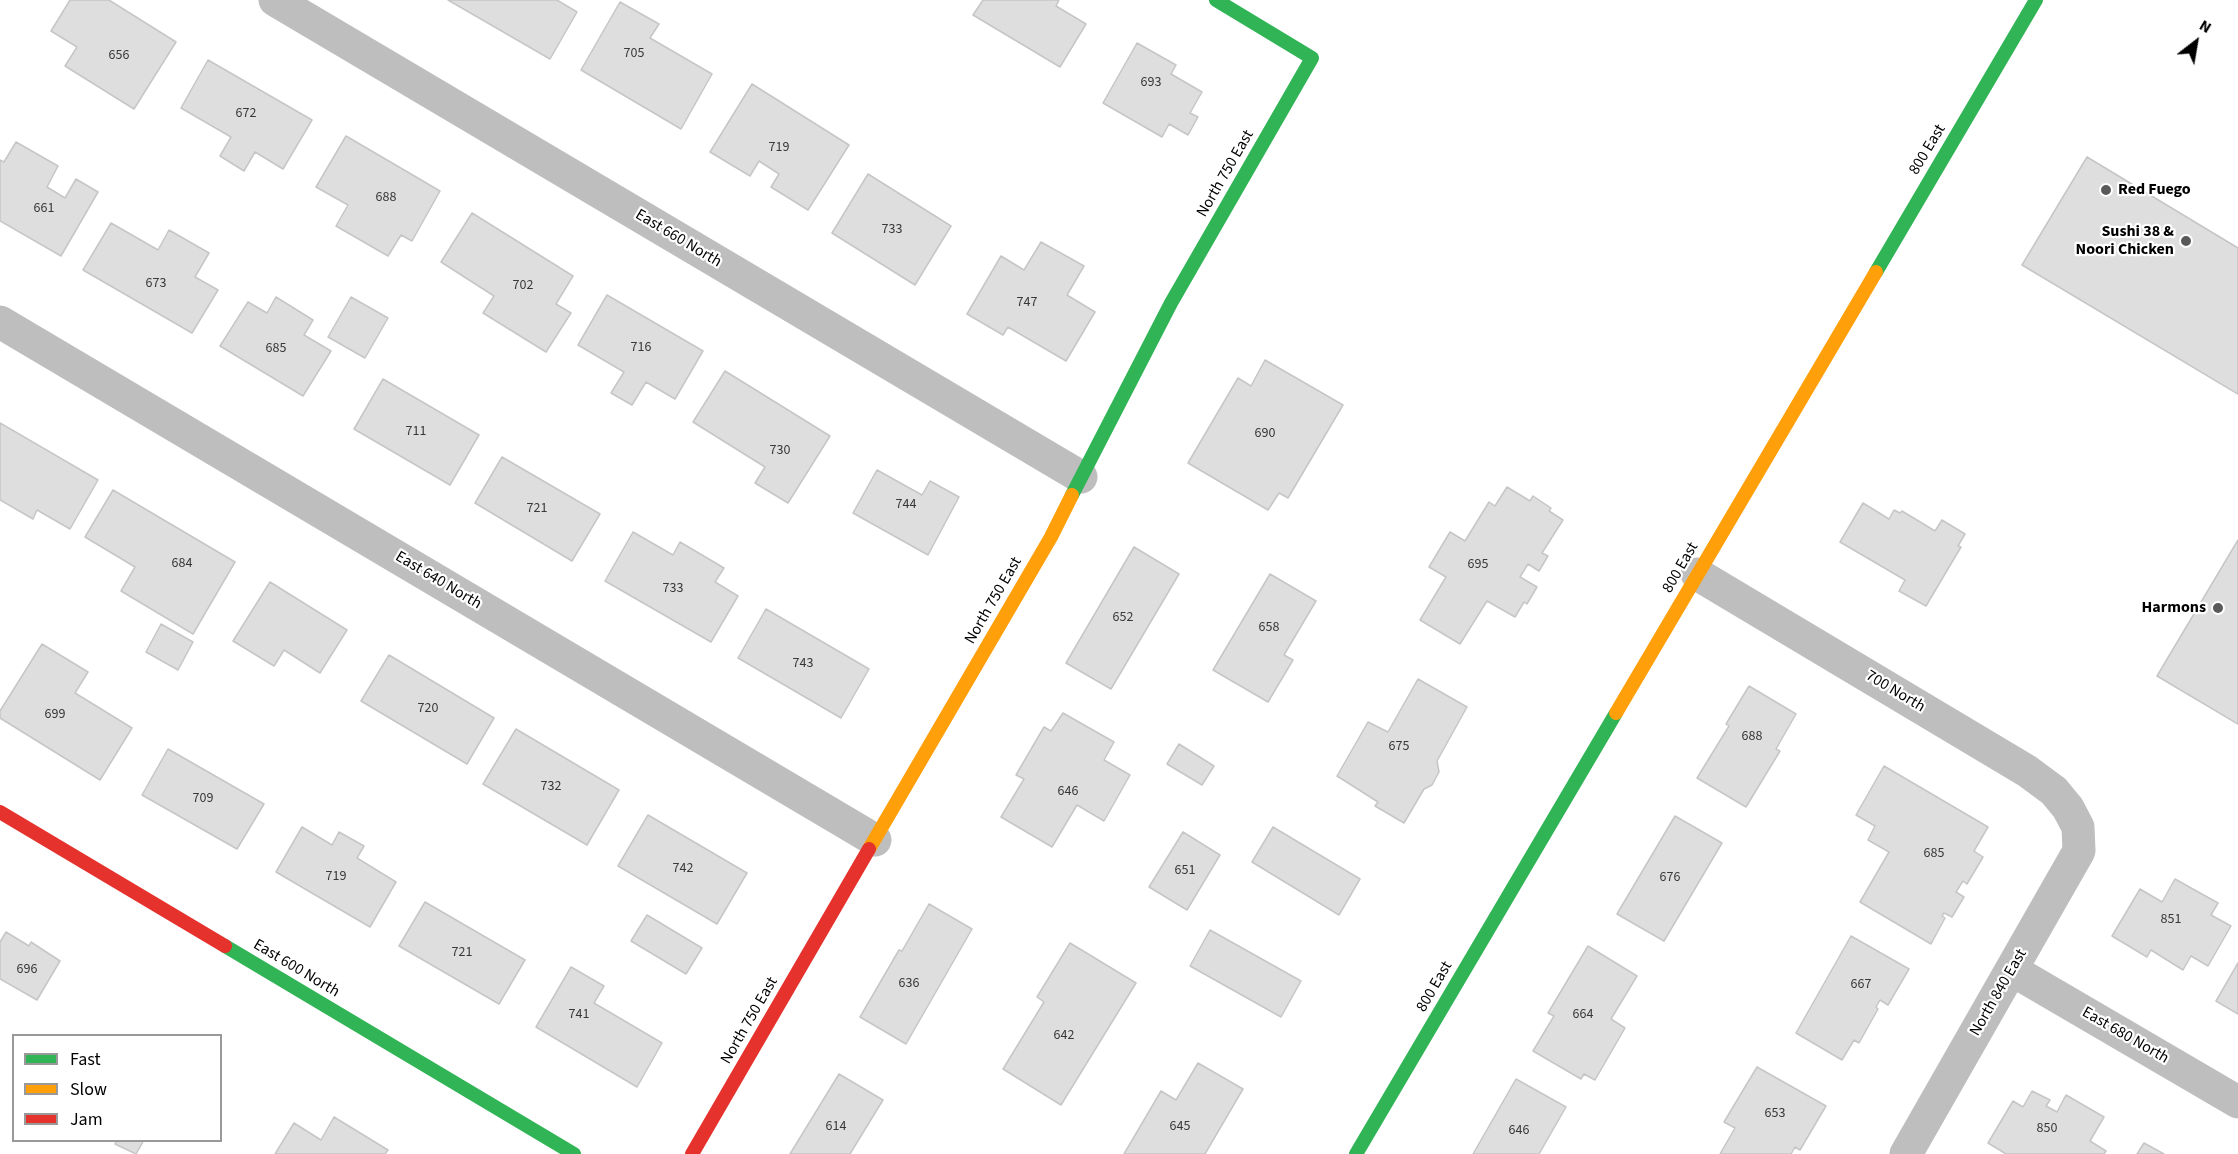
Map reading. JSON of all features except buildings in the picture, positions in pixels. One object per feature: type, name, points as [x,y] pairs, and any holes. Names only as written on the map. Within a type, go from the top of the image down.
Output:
[{"type":"street","name":"East 660 North","points":[[275,0],[1081,477]]},
{"type":"street","name":"North 750 East","points":[[692,1154],[1051,537],[1171,303],[1312,58],[1216,0]]},
{"type":"street","name":"800 East","points":[[1356,1154],[2036,0]]},
{"type":"street","name":"East 640 North","points":[[0,322],[875,840]]},
{"type":"street","name":"700 North","points":[[1697,574],[2027,771],[2055,791],[2068,808],[2078,827]]},
{"type":"street","name":"East 600 North","points":[[0,812],[574,1154]]},
{"type":"street","name":"North 840 East","points":[[1906,1154],[2079,851],[2078,827]]},
{"type":"street","name":"East 680 North","points":[[2012,970],[2238,1102]]},
{"type":"traffic: fast","points":[[1072,495],[1171,303],[1312,58],[1216,0]]},
{"type":"traffic: fast","points":[[1876,272],[2036,0]]},
{"type":"traffic: fast","points":[[1356,1154],[1616,713]]},
{"type":"traffic: fast","points":[[225,946],[574,1154]]},
{"type":"traffic: slow","points":[[1616,713],[1876,272]]},
{"type":"traffic: slow","points":[[869,849],[1051,537],[1072,495]]},
{"type":"traffic: jam","points":[[0,812],[225,946]]},
{"type":"traffic: jam","points":[[692,1154],[869,849]]},
{"type":"place","name":"Red Fuego","points":[[2106,190]]},
{"type":"place","name":"Sushi 38 & Noori Chicken","points":[[2186,241]]},
{"type":"place","name":"Harmons","points":[[2218,608]]}]
